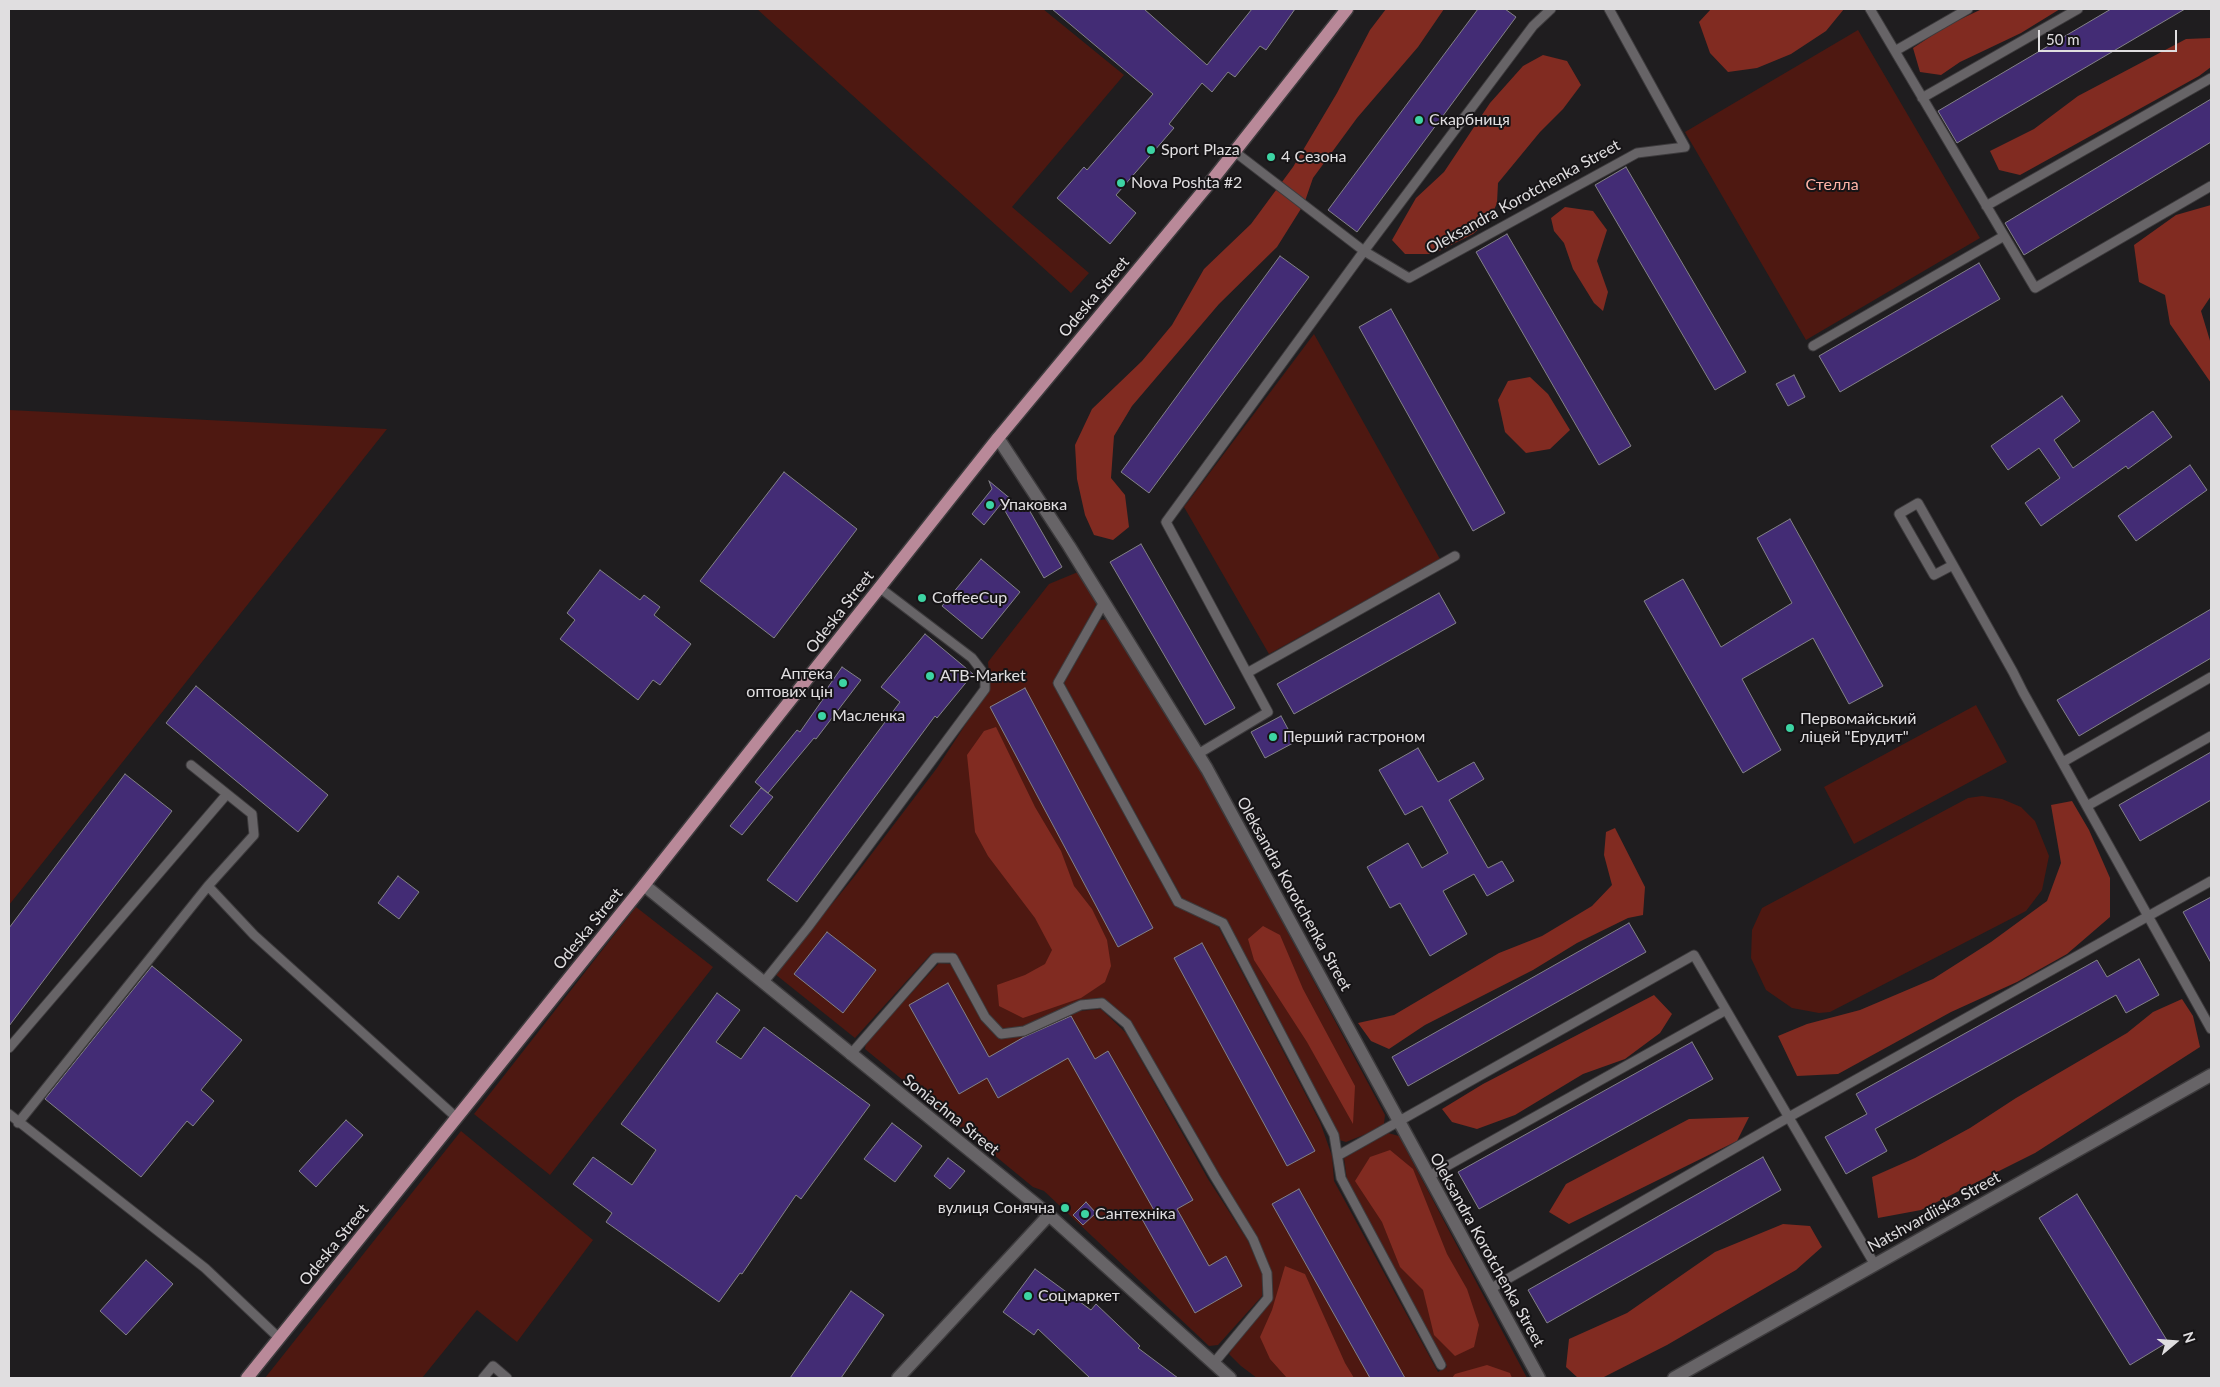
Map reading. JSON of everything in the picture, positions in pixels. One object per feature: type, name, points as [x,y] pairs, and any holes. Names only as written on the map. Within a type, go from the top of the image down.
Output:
[{"type":"main road","name":"Odeska Street","points":[[247,1378],[458,1118],[998,438],[1235,152],[1347,9]]},
{"type":"street","name":"Oleksandra Korotchenka Street","points":[[998,438],[1104,602],[1198,754],[1539,1378]]},
{"type":"street","name":"Soniachna Street","points":[[644,885],[850,1055],[1049,1215],[1230,1378]]},
{"type":"street","name":"Natshvardiiska Street","points":[[1674,1378],[2211,1075]]},
{"type":"street","points":[[898,1378],[1049,1215]]},
{"type":"lane","points":[[1198,754],[1268,712],[1166,522],[1364,251],[1533,26],[1551,9]]},
{"type":"lane","name":"Oleksandra Korotchenka Street","points":[[1364,251],[1409,278],[1637,153],[1685,147],[1609,9]]},
{"type":"lane","points":[[1870,9],[2035,288],[2211,186]]},
{"type":"lane","points":[[1895,51],[1968,9]]},
{"type":"lane","points":[[1922,98],[2078,9]]},
{"type":"lane","points":[[1986,206],[2211,78]]},
{"type":"lane","points":[[1235,152],[1364,251]]},
{"type":"lane","points":[[1812,346],[2004,236]]},
{"type":"lane","points":[[1953,564],[1934,575],[1900,514],[1918,503],[1953,564],[2211,1029]]},
{"type":"lane","points":[[1247,673],[1455,556]]},
{"type":"lane","points":[[763,983],[808,927],[985,689],[985,675],[972,658],[880,588]]},
{"type":"lane","points":[[1104,602],[1058,684],[1178,902],[1223,923],[1334,1135],[1341,1178],[1441,1365]]},
{"type":"lane","points":[[2063,762],[2211,677]]},
{"type":"lane","points":[[2087,806],[2211,736]]},
{"type":"lane","points":[[18,1123],[208,886],[254,835],[252,814],[191,765]]},
{"type":"lane","points":[[9,1048],[227,794]]},
{"type":"lane","points":[[1490,1289],[1789,1117],[2211,881]]},
{"type":"lane","points":[[208,886],[254,935],[458,1118]]},
{"type":"lane","points":[[1338,1155],[1694,955],[1875,1264]]},
{"type":"lane","points":[[850,1055],[935,958],[953,958],[985,1017],[1001,1034],[1024,1031],[1081,1005],[1102,1003],[1127,1024],[1253,1239],[1267,1273],[1268,1298],[1213,1364]]},
{"type":"lane","points":[[1429,1176],[1726,1010]]},
{"type":"lane","points":[[9,1114],[18,1123],[205,1268],[279,1338]]},
{"type":"lane","points":[[483,1378],[493,1366],[507,1378]]},
{"type":"green space","points":[[757,9],[1043,9],[1124,75],[1012,207],[1089,273],[1071,293]]},
{"type":"green space","name":"Стелла","points":[[1858,30],[1980,238],[1806,340],[1685,132]]},
{"type":"green space","points":[[1314,334],[1440,559],[1269,654],[1184,507]]},
{"type":"green space","points":[[9,410],[387,429],[9,905]]},
{"type":"green space","points":[[1078,572],[1097,603],[1054,682],[1160,878],[1176,906],[1218,926],[1320,1122],[1332,1156],[1334,1181],[1438,1372],[1447,1367],[1347,1180],[1344,1158],[1388,1133],[1399,1136],[1527,1378],[1257,1378],[1241,1366],[1229,1354],[1239,1338],[1264,1309],[1271,1274],[1259,1241],[1236,1212],[1127,1024],[1102,1003],[1089,999],[1077,1002],[1023,1026],[1003,1029],[989,1015],[956,955],[931,954],[855,1038],[775,974],[854,877],[937,768],[990,687],[988,662],[1049,584]]},
{"type":"green space","points":[[1108,619],[1195,758],[1385,1115],[1384,1124],[1366,1134],[1346,1142],[1339,1140],[1226,921],[1183,900],[1064,683],[1100,620]]},
{"type":"green space","points":[[1976,705],[2007,762],[1854,844],[1824,787]]},
{"type":"green space","points":[[1982,796],[2002,799],[2021,807],[2035,821],[2049,856],[2042,890],[2026,911],[1830,1012],[1819,1013],[1792,1008],[1766,990],[1751,958],[1752,930],[1762,908],[1968,798]]},
{"type":"green space","points":[[636,907],[713,967],[550,1175],[474,1114]]},
{"type":"green space","points":[[939,963],[951,964],[982,1021],[998,1038],[1022,1034],[1069,1012],[1101,1009],[1126,1033],[1208,1179],[1248,1241],[1263,1276],[1262,1296],[1218,1345],[1209,1346],[1044,1191],[1033,1187],[865,1049],[866,1042]]},
{"type":"green space","points":[[461,1131],[593,1240],[517,1342],[477,1310],[422,1378],[265,1378]]},
{"type":"shaded area","points":[[1386,9],[1444,9],[1418,47],[1357,118],[1313,178],[1304,204],[1277,247],[1219,304],[1132,406],[1114,436],[1111,478],[1125,495],[1129,527],[1113,540],[1094,535],[1085,515],[1077,479],[1075,445],[1092,409],[1142,361],[1172,325],[1204,269],[1251,224],[1293,167],[1337,93],[1370,30]]},
{"type":"shaded area","points":[[1711,9],[1844,9],[1826,31],[1791,54],[1757,68],[1728,72],[1710,53],[1699,22]]},
{"type":"shaded area","points":[[1982,9],[2060,9],[2021,33],[1960,62],[1941,75],[1920,72],[1913,48],[1948,25]]},
{"type":"shaded area","points":[[2211,38],[2211,67],[2199,76],[2020,175],[1999,170],[1990,151],[2034,129],[2078,96],[2186,39]]},
{"type":"shaded area","points":[[1543,55],[1567,61],[1581,85],[1563,109],[1540,132],[1498,183],[1497,203],[1490,219],[1473,234],[1433,254],[1405,254],[1392,240],[1416,198],[1444,172],[1490,103],[1523,66]]},
{"type":"shaded area","points":[[2211,205],[2211,296],[2201,311],[2211,344],[2211,383],[2170,324],[2165,295],[2139,282],[2134,245],[2176,215]]},
{"type":"shaded area","points":[[1565,207],[1593,211],[1607,230],[1597,261],[1608,292],[1603,311],[1594,303],[1573,269],[1564,243],[1554,231],[1551,218]]},
{"type":"shaded area","points":[[1530,377],[1548,394],[1570,430],[1550,449],[1526,453],[1505,432],[1498,400],[1508,381]]},
{"type":"shaded area","points":[[996,727],[1035,807],[1061,851],[1074,886],[1092,909],[1107,940],[1111,966],[1105,982],[1081,998],[1023,1018],[999,1006],[997,985],[1025,975],[1045,964],[1052,950],[1035,918],[988,856],[975,832],[967,755],[984,731]]},
{"type":"shaded area","points":[[2072,801],[2089,830],[2110,878],[2110,917],[2067,954],[2017,982],[1951,1012],[1838,1074],[1797,1076],[1778,1036],[1807,1024],[1860,1010],[1933,979],[1991,942],[2047,901],[2061,863],[2051,805]]},
{"type":"shaded area","points":[[1615,828],[1645,887],[1643,915],[1628,918],[1577,943],[1533,970],[1425,1025],[1389,1049],[1371,1041],[1358,1023],[1394,1015],[1499,953],[1542,936],[1592,906],[1612,885],[1604,855],[1606,832]]},
{"type":"shaded area","points":[[1263,926],[1280,935],[1303,989],[1355,1086],[1353,1124],[1307,1042],[1254,960],[1248,939]]},
{"type":"shaded area","points":[[1654,995],[1672,1014],[1660,1033],[1625,1059],[1583,1074],[1515,1115],[1477,1129],[1452,1122],[1442,1109],[1483,1084]]},
{"type":"shaded area","points":[[2182,999],[2193,1016],[2200,1047],[2035,1153],[1921,1210],[1878,1218],[1872,1177],[1915,1158],[1970,1128],[2016,1098],[2127,1033],[2153,1012]]},
{"type":"shaded area","points":[[1749,1117],[1737,1141],[1569,1224],[1549,1212],[1566,1184],[1689,1119]]},
{"type":"shaded area","points":[[1390,1150],[1413,1169],[1447,1254],[1467,1289],[1479,1325],[1474,1347],[1455,1356],[1434,1335],[1423,1290],[1400,1267],[1382,1222],[1355,1181],[1370,1157]]},
{"type":"shaded area","points":[[1783,1224],[1810,1226],[1822,1247],[1796,1270],[1667,1345],[1602,1378],[1578,1378],[1566,1367],[1569,1339],[1627,1313],[1715,1252]]},
{"type":"shaded area","points":[[1285,1266],[1305,1274],[1345,1363],[1354,1378],[1287,1378],[1270,1359],[1260,1337],[1272,1310]]},
{"type":"shaded area","points":[[1487,1365],[1510,1373],[1512,1378],[1452,1378],[1455,1374]]},
{"type":"building","points":[[1052,9],[1144,9],[1207,65],[1252,9],[1295,9],[1266,50],[1260,46],[1235,77],[1228,72],[1212,92],[1202,83],[1169,124],[1174,128],[1116,195],[1136,213],[1110,244],[1057,198],[1084,167],[1087,170],[1153,94]]},
{"type":"building","points":[[1478,9],[1505,9],[1516,17],[1357,232],[1328,210]]},
{"type":"building","points":[[2111,9],[2185,9],[1957,143],[1938,111]]},
{"type":"building","points":[[2211,99],[2211,142],[2024,255],[2005,223]]},
{"type":"building","points":[[1626,167],[1746,372],[1715,390],[1595,185]]},
{"type":"building","points":[[1507,234],[1631,446],[1599,465],[1476,252]]},
{"type":"building","points":[[1280,256],[1309,277],[1149,493],[1121,472]]},
{"type":"building","points":[[1979,263],[2000,299],[1840,392],[1819,356]]},
{"type":"building","points":[[1391,309],[1505,513],[1473,531],[1359,327]]},
{"type":"building","points":[[1794,375],[1805,397],[1788,406],[1776,384]]},
{"type":"building","points":[[2062,396],[2080,421],[2054,440],[2073,468],[2153,411],[2172,437],[2128,469],[2126,466],[2041,526],[2025,503],[2060,478],[2039,448],[2008,470],[1991,446]]},
{"type":"building","points":[[2190,465],[2207,490],[2136,541],[2118,516]]},
{"type":"building","points":[[784,472],[857,529],[774,638],[700,581]]},
{"type":"building","points":[[989,481],[1018,505],[1024,501],[1062,567],[1044,578],[1001,504],[984,525],[972,514],[992,489]]},
{"type":"building","points":[[1790,519],[1883,686],[1849,704],[1813,638],[1742,679],[1781,750],[1743,773],[1644,601],[1683,579],[1721,647],[1792,603],[1757,538]]},
{"type":"building","points":[[1141,544],[1235,708],[1205,725],[1110,562]]},
{"type":"building","points":[[981,559],[1020,592],[982,639],[942,606]]},
{"type":"building","points":[[600,570],[640,600],[644,595],[660,607],[654,615],[691,644],[660,685],[653,680],[638,700],[560,639],[575,620],[567,613]]},
{"type":"building","points":[[1439,593],[1456,623],[1294,714],[1277,684]]},
{"type":"building","points":[[2211,609],[2211,658],[2079,736],[2057,700]]},
{"type":"building","points":[[925,634],[973,674],[937,718],[935,716],[797,902],[767,880],[900,702],[881,687]]},
{"type":"building","points":[[842,667],[861,680],[816,739],[814,738],[768,793],[755,782],[797,730],[800,732],[828,692],[826,690]]},
{"type":"building","points":[[196,686],[328,795],[298,832],[166,723]]},
{"type":"building","points":[[1025,688],[1153,928],[1118,947],[990,707]]},
{"type":"building","name":"Перший гастроном","points":[[1281,716],[1295,742],[1265,758],[1251,732]]},
{"type":"building","points":[[1418,748],[1438,782],[1474,762],[1484,779],[1449,800],[1488,868],[1502,861],[1514,881],[1487,896],[1474,874],[1443,891],[1467,934],[1430,956],[1400,903],[1390,908],[1367,867],[1408,843],[1422,868],[1448,853],[1422,806],[1405,815],[1379,770]]},
{"type":"building","points":[[2211,752],[2211,800],[2140,841],[2119,805]]},
{"type":"building","points":[[125,774],[172,811],[9,1026],[9,928]]},
{"type":"building","points":[[761,788],[773,797],[742,835],[730,826]]},
{"type":"building","points":[[398,876],[419,892],[399,919],[378,903]]},
{"type":"building","points":[[2211,897],[2211,963],[2183,912]]},
{"type":"building","points":[[1629,923],[1646,952],[1408,1086],[1392,1057]]},
{"type":"building","points":[[827,932],[876,970],[843,1013],[794,974]]},
{"type":"building","points":[[1202,943],[1315,1151],[1287,1166],[1174,958]]},
{"type":"building","points":[[2139,959],[2159,995],[2126,1013],[2116,995],[1875,1129],[1887,1151],[1846,1174],[1825,1137],[1867,1114],[1856,1094],[2097,960],[2107,977]]},
{"type":"building","points":[[152,966],[242,1040],[201,1090],[214,1101],[193,1126],[187,1121],[141,1177],[45,1099]]},
{"type":"building","points":[[948,983],[989,1057],[1024,1037],[1071,1016],[1095,1059],[1108,1051],[1193,1200],[1177,1209],[1209,1266],[1226,1256],[1242,1286],[1195,1313],[1142,1219],[1155,1212],[1068,1058],[998,1098],[987,1078],[959,1094],[909,1005]]},
{"type":"building","points":[[717,993],[740,1010],[716,1042],[741,1059],[764,1027],[870,1105],[801,1199],[796,1195],[742,1274],[740,1273],[719,1302],[606,1222],[612,1213],[573,1184],[593,1157],[632,1185],[656,1150],[621,1124]]},
{"type":"building","points":[[1692,1042],[1713,1079],[1479,1209],[1458,1172]]},
{"type":"building","points":[[346,1120],[363,1135],[316,1187],[299,1171]]},
{"type":"building","points":[[892,1123],[922,1146],[895,1182],[864,1159]]},
{"type":"building","points":[[1763,1157],[1781,1190],[1547,1323],[1528,1290]]},
{"type":"building","points":[[948,1158],[965,1171],[950,1189],[934,1176]]},
{"type":"building","points":[[1299,1189],[1405,1378],[1370,1378],[1272,1204]]},
{"type":"building","points":[[2077,1194],[2168,1342],[2130,1365],[2039,1218]]},
{"type":"building","name":"Сантехніка","points":[[1086,1202],[1096,1213],[1083,1225],[1073,1215]]},
{"type":"building","points":[[146,1260],[173,1284],[126,1335],[100,1311]]},
{"type":"building","points":[[1035,1269],[1091,1310],[1096,1304],[1140,1346],[1138,1348],[1178,1378],[1090,1378],[1038,1329],[1034,1335],[1003,1312]]},
{"type":"building","points":[[851,1291],[884,1315],[841,1378],[790,1378]]},
{"type":"place","name":"Скарбниця","points":[[1419,120]]},
{"type":"place","name":"Sport Plaza","points":[[1151,150]]},
{"type":"place","name":"4 Сезона","points":[[1271,157]]},
{"type":"place","name":"Nova Poshta #2","points":[[1121,183]]},
{"type":"place","name":"Упаковка","points":[[990,505]]},
{"type":"place","name":"CoffeeCup","points":[[922,598]]},
{"type":"place","name":"ATB-Market","points":[[930,676]]},
{"type":"place","name":"Аптека оптових цін","points":[[843,683]]},
{"type":"place","name":"Масленка","points":[[822,716]]},
{"type":"place","name":"Первомайський ліцей \"Ерудит\"","points":[[1790,728]]},
{"type":"place","name":"Перший гастроном","points":[[1273,737]]},
{"type":"place","name":"вулиця Сонячна","points":[[1065,1208]]},
{"type":"place","name":"Сантехніка","points":[[1085,1214]]},
{"type":"place","name":"Соцмаркет","points":[[1028,1296]]}]
